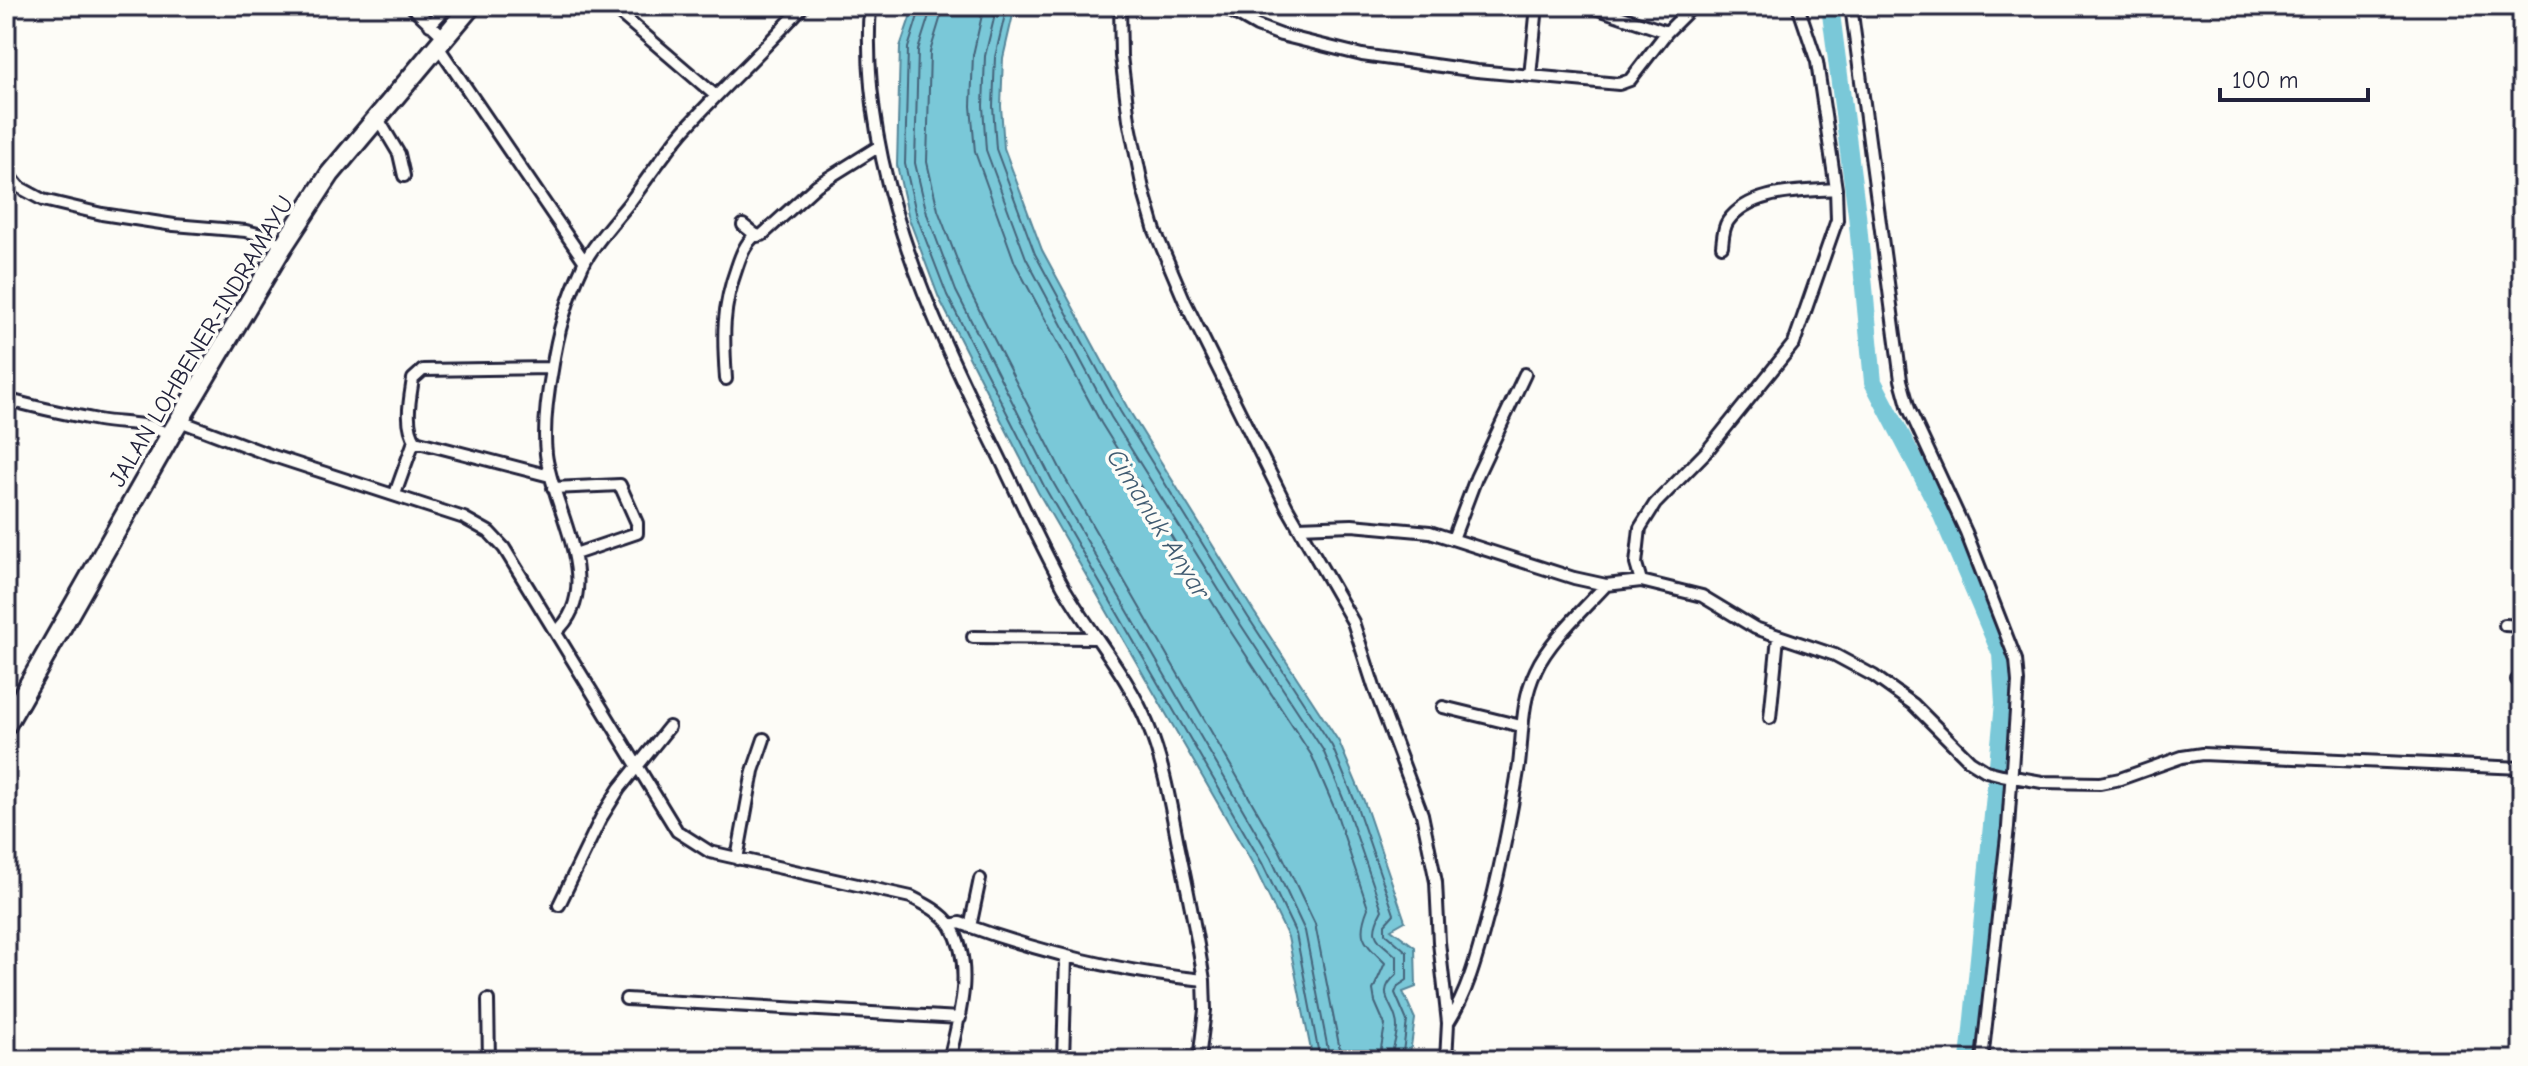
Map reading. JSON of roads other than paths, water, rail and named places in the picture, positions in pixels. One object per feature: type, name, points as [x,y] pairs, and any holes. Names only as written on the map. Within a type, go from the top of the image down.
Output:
[{"type":"highway","name":"JALAN LOHBENER-INDRAMAYU","points":[[6,725],[167,429],[275,241],[377,117],[436,33],[471,6]]},
{"type":"street","points":[[411,6],[436,33],[585,262]]},
{"type":"street","points":[[436,33],[448,6]]},
{"type":"street","points":[[611,6],[716,96]]},
{"type":"street","points":[[556,632],[566,623],[573,609],[578,583],[575,554],[550,476],[546,439],[552,368],[573,289],[585,262],[674,142],[803,6]]},
{"type":"street","points":[[870,6],[870,54],[878,147],[914,271],[949,355],[1063,585],[1135,695],[1149,727],[1170,801],[1204,980],[1205,1010],[1199,1060]]},
{"type":"street","points":[[1120,6],[1121,56],[1129,120],[1155,231],[1185,302],[1298,527],[1353,622],[1422,814],[1436,882],[1448,1023],[1446,1060]]},
{"type":"street","points":[[1222,6],[1257,26],[1281,35],[1362,55],[1589,83],[1625,83],[1693,6]]},
{"type":"street","points":[[1530,76],[1537,6]]},
{"type":"street","points":[[1589,6],[1667,32]]},
{"type":"street","points":[[1641,581],[1636,564],[1638,536],[1647,516],[1707,451],[1800,333],[1837,220],[1836,189],[1817,62],[1798,6]]},
{"type":"street","points":[[1851,6],[1901,380],[1909,409],[1966,532],[2016,660],[2017,697],[2006,776],[2008,827],[1982,1060]]},
{"type":"street","points":[[377,117],[399,154],[404,176]]},
{"type":"street","points":[[743,225],[755,235],[762,235],[833,173],[878,147]]},
{"type":"street","points":[[6,171],[30,195],[62,205],[160,223],[238,230],[275,241]]},
{"type":"street","points":[[1722,246],[1729,220],[1755,201],[1772,195],[1836,189]]},
{"type":"street","points":[[726,379],[724,310],[740,258],[755,235]]},
{"type":"street","points":[[550,476],[416,442],[410,433],[410,400],[413,379],[423,370],[552,368]]},
{"type":"street","points":[[1453,539],[1476,478],[1525,374]]},
{"type":"street","points":[[6,399],[65,414],[167,429],[270,455],[464,518],[489,532],[504,548],[677,831],[710,852],[911,897],[936,911],[950,925],[959,946],[964,974],[953,1017],[949,1060]]},
{"type":"street","points":[[395,494],[416,442]]},
{"type":"street","points":[[553,488],[620,485],[637,523],[637,533],[575,554]]},
{"type":"street","points":[[1298,527],[1352,525],[1430,532],[1574,578],[1606,585],[1641,581],[1702,596],[1755,628],[1835,655],[1874,676],[1913,704],[1970,761],[1986,771],[2006,776],[2042,782],[2111,782],[2182,757],[2202,754],[2522,768]]},
{"type":"street","points":[[1448,1023],[1474,968],[1501,870],[1526,695],[1536,668],[1606,585]]},
{"type":"street","points":[[2505,625],[2522,626]]},
{"type":"street","points":[[973,637],[1095,638]]},
{"type":"street","points":[[1770,718],[1778,637]]},
{"type":"street","points":[[1443,707],[1521,726]]},
{"type":"street","points":[[559,905],[601,818],[636,767],[669,727]]},
{"type":"street","points":[[737,859],[753,771],[764,739]]},
{"type":"street","points":[[970,927],[980,879]]},
{"type":"street","points":[[950,925],[960,923],[1066,956],[1141,973],[1204,980]]},
{"type":"street","points":[[1063,1060],[1066,956]]},
{"type":"street","points":[[626,999],[953,1017]]},
{"type":"street","points":[[488,1000],[489,1060]]},
{"type":"water","name":"Cimanuk Anyar","points":[[914,6],[1015,6],[1003,58],[1001,106],[1004,148],[1042,250],[1127,407],[1339,742],[1364,801],[1405,921],[1391,929],[1415,947],[1416,987],[1403,992],[1415,1019],[1409,1060],[1313,1060],[1288,937],[1254,866],[1038,492],[939,298],[909,219],[897,165],[900,47]]},
{"type":"waterway","points":[[1830,6],[1857,214],[1873,382],[1938,506],[2001,654],[2004,703],[1969,1060]]}]
